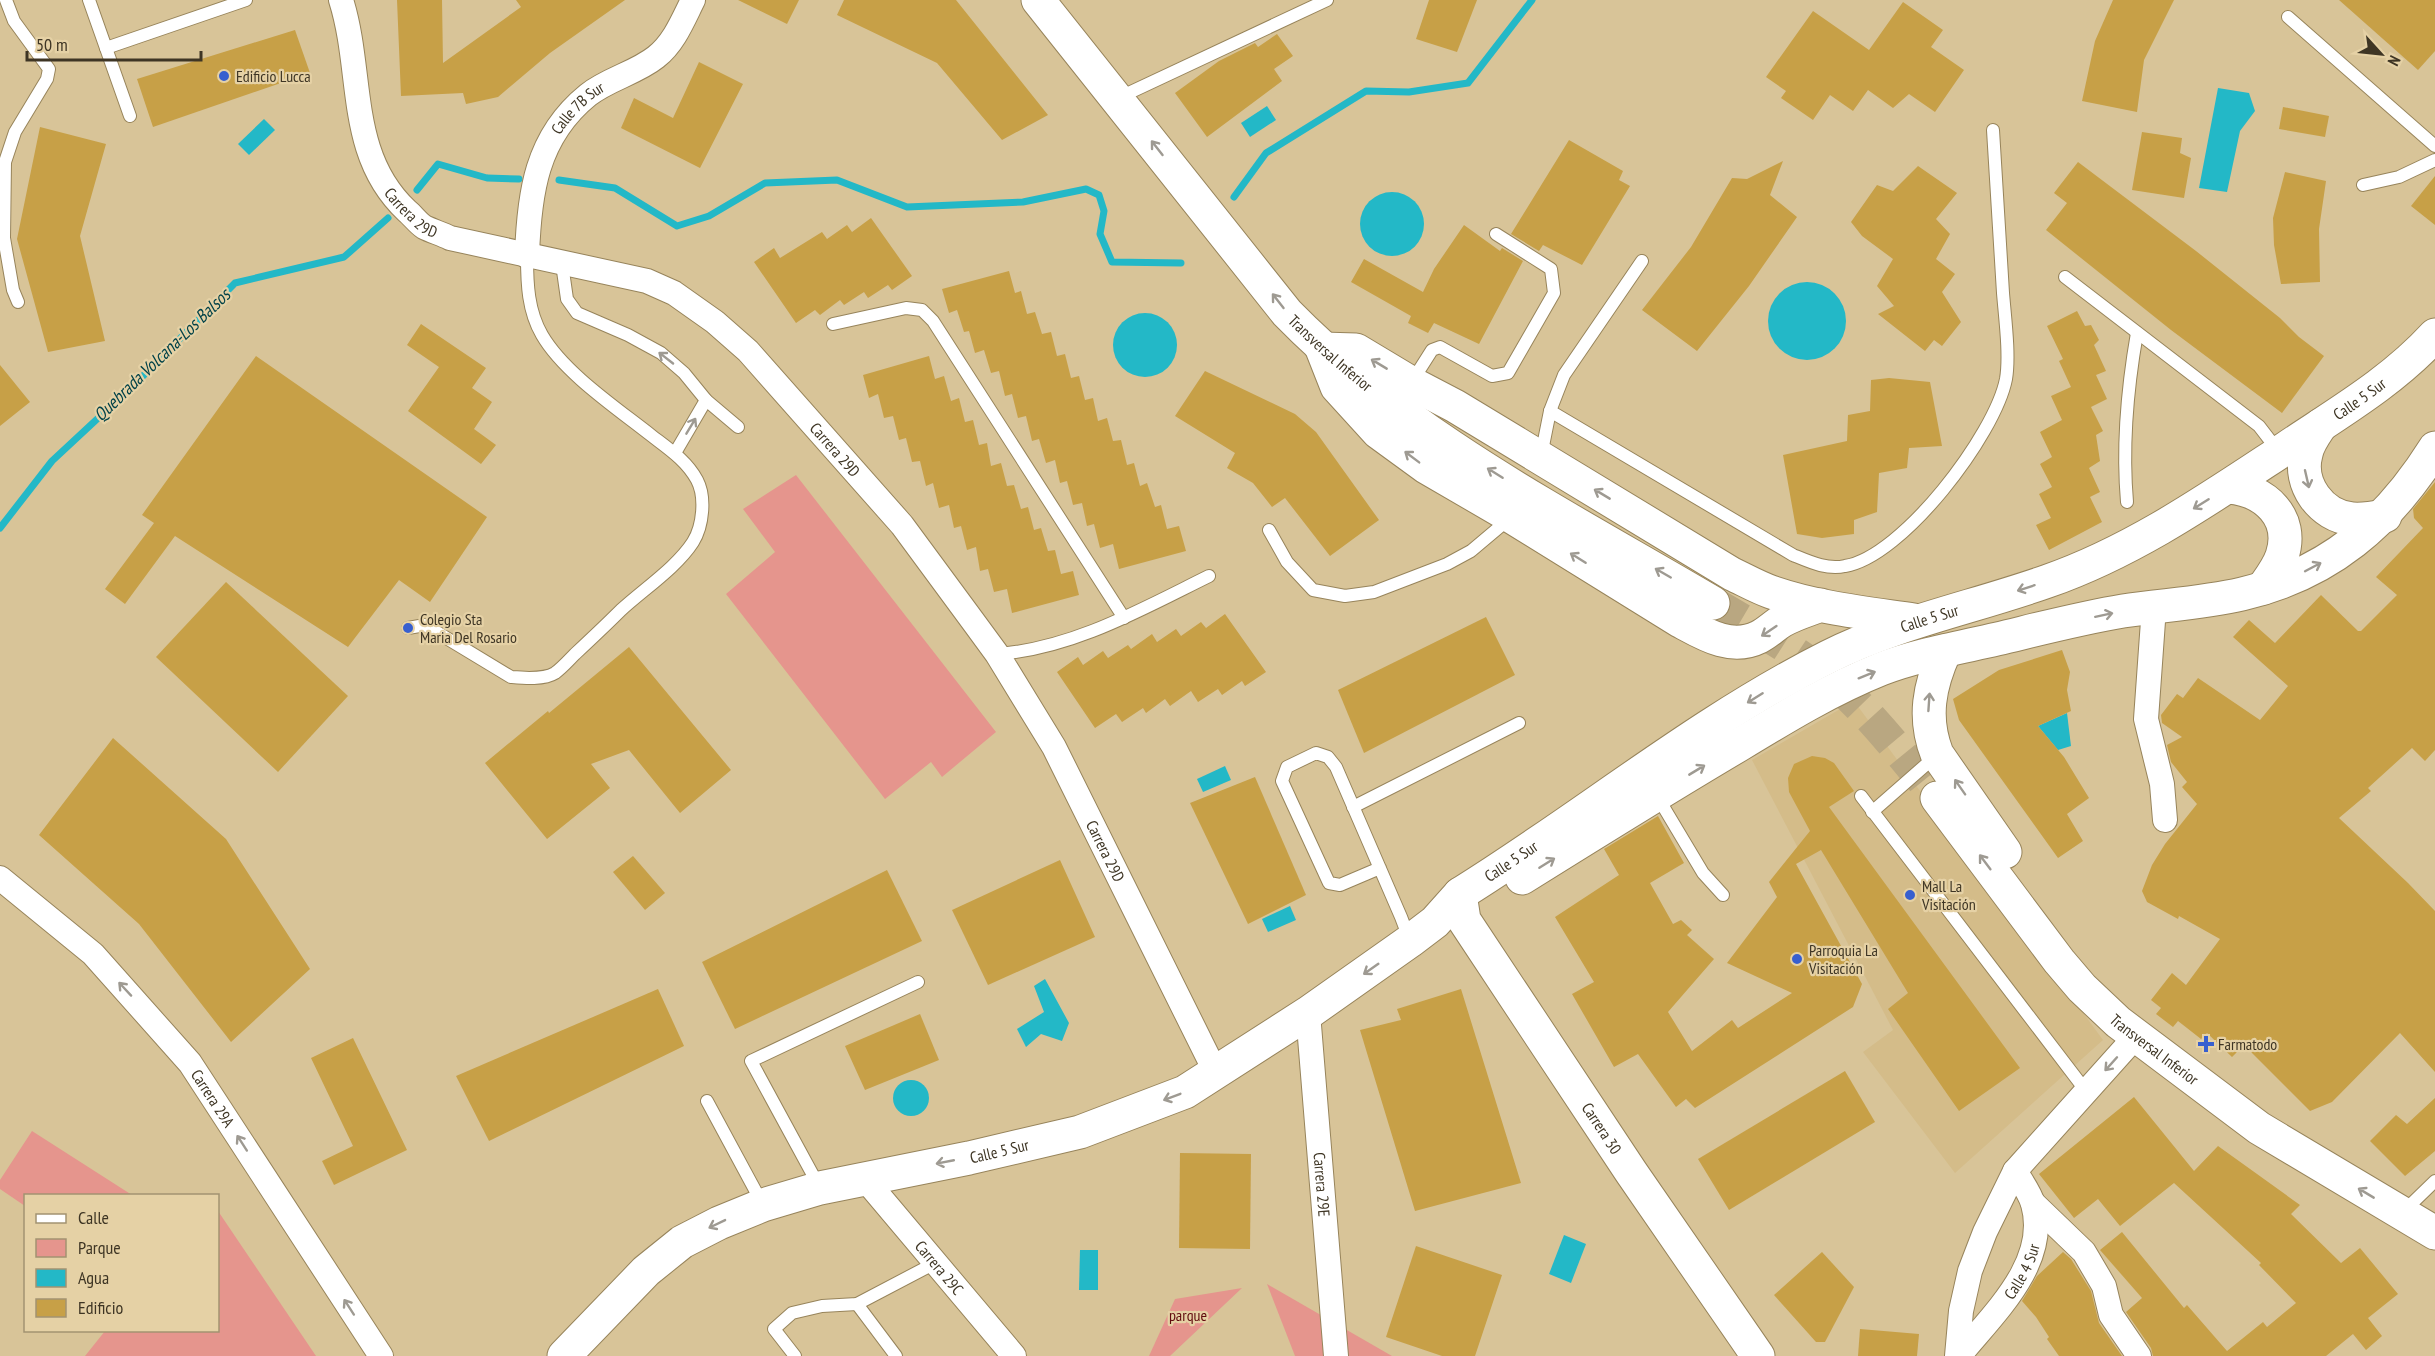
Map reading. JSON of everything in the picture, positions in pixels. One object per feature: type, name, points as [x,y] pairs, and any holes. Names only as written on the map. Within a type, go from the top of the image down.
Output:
[{"type":"street","name":"Carrera 29D","points":[[341,0],[351,50],[357,104],[369,153],[382,183],[423,226],[450,238],[647,281],[674,293],[715,322],[748,351],[902,525],[997,654],[1054,747],[1216,1073]]},
{"type":"street","name":"Calle 7B Sur","points":[[527,256],[529,209],[536,173],[550,140],[569,113],[588,95],[655,58],[671,42],[693,0]]},
{"type":"street","name":"Transversal Inferior","points":[[1038,0],[1287,313],[1322,349],[1403,415],[1519,488],[1713,603]]},
{"type":"street","name":"Calle 5 Sur","points":[[564,1356],[646,1271],[682,1242],[719,1223],[763,1205],[820,1188],[969,1158],[1080,1132],[1185,1092],[1308,1013],[1442,919],[1684,743],[1768,689],[1872,637],[2050,580],[2104,558],[2182,516],[2229,487],[2389,379],[2435,336]]},
{"type":"street","points":[[1821,605],[1783,620],[1760,637],[1749,641],[1723,641],[1680,621],[1512,517],[1426,467],[1378,432],[1337,387],[1322,349],[1356,350],[1455,406],[1732,574],[1770,591],[1821,605],[1922,621]]},
{"type":"street","points":[[2321,425],[2305,455],[2304,473],[2310,490],[2320,504],[2335,514],[2352,519],[2385,516]]},
{"type":"street","name":"Calle 5 Sur","points":[[1442,919],[1501,891],[1778,722],[1855,680],[1885,668],[1945,651],[2093,617],[2240,594],[2300,574],[2358,539],[2385,516],[2405,493],[2435,448]]},
{"type":"street","points":[[2229,487],[2246,489],[2261,496],[2273,507],[2282,522],[2285,538],[2283,555],[2263,588]]},
{"type":"street","points":[[2154,607],[2146,719],[2162,784],[2165,820]]},
{"type":"street","points":[[1945,651],[1930,688],[1929,726],[1937,754],[2084,962],[2154,1038],[2168,1061]]},
{"type":"street","name":"Transversal Inferior","points":[[1937,798],[2059,961],[2082,988],[2136,1036],[2259,1128],[2435,1233]]},
{"type":"street","name":"Carrera 29A","points":[[0,878],[93,954],[190,1063],[381,1356]]},
{"type":"street","name":"Carrera 30","points":[[1442,919],[1631,1172],[1758,1356]]},
{"type":"street","name":"Carrera 29E","points":[[1308,1013],[1336,1356]]},
{"type":"street","name":"Calle 4 Sur","points":[[1958,1356],[1961,1311],[1970,1271],[1985,1232],[2015,1172],[2136,1036]]},
{"type":"street","name":"Calle 4 Sur","points":[[1958,1356],[2012,1291],[2027,1264],[2036,1229],[2033,1203],[2015,1172]]},
{"type":"street","name":"Carrera 29C","points":[[864,1178],[1014,1356]]},
{"type":"street","points":[[2033,1203],[2084,1252],[2104,1286],[2111,1315],[2139,1356]]},
{"type":"lane","points":[[6,0],[15,21],[49,69],[47,79],[15,132],[5,162],[4,238],[13,290],[18,302]]},
{"type":"lane","points":[[89,0],[129,116]]},
{"type":"lane","points":[[106,48],[246,0]]},
{"type":"lane","points":[[1117,99],[1327,0]]},
{"type":"lane","points":[[2288,17],[2435,146]]},
{"type":"lane","points":[[1550,411],[1792,555],[1822,566],[1845,566],[1867,559],[1892,543],[1963,466],[1992,420],[2006,379],[2006,334],[1993,130]]},
{"type":"lane","points":[[2363,185],[2399,177],[2435,160]]},
{"type":"lane","points":[[1411,383],[1432,350],[1440,347],[1492,376],[1508,373],[1526,343],[1554,293],[1551,269],[1496,234]]},
{"type":"lane","points":[[408,628],[425,625],[511,677],[526,678],[554,674],[648,585],[675,563],[694,541],[701,519],[702,500],[698,482],[675,453],[595,392],[560,359],[543,337],[534,318],[527,287],[527,256]]},
{"type":"lane","points":[[1540,457],[1550,411],[1564,375],[1642,261]]},
{"type":"lane","points":[[562,264],[567,299],[577,313],[628,335],[661,353],[684,373],[706,400],[738,427]]},
{"type":"lane","points":[[2065,277],[2259,426],[2279,453]]},
{"type":"lane","points":[[833,324],[906,308],[922,310],[933,321],[1124,618]]},
{"type":"lane","points":[[2127,502],[2123,459],[2125,416],[2137,333]]},
{"type":"lane","points":[[675,453],[706,400]]},
{"type":"lane","points":[[1269,530],[1287,562],[1313,590],[1345,596],[1374,592],[1447,564],[1472,551],[1512,517]]},
{"type":"lane","points":[[997,654],[1023,652],[1062,642],[1124,618],[1209,576]]},
{"type":"lane","points":[[1353,807],[1519,723]]},
{"type":"lane","points":[[1380,868],[1341,885],[1329,883],[1282,781],[1287,767],[1316,753],[1328,757],[1336,767],[1380,868],[1442,919]]},
{"type":"lane","points":[[1872,812],[1937,754]]},
{"type":"lane","points":[[1656,795],[1703,873],[1723,895]]},
{"type":"lane","points":[[1861,796],[2086,1091]]},
{"type":"lane","points":[[820,1188],[752,1061],[918,982]]},
{"type":"lane","points":[[707,1101],[763,1205]]},
{"type":"lane","points":[[2401,1214],[2435,1181]]},
{"type":"lane","points":[[795,1356],[774,1329],[792,1313],[822,1306],[857,1304],[937,1262]]},
{"type":"lane","points":[[857,1304],[896,1356]]},
{"type":"shaded area","name":"Mall La Visitación","points":[[1854,701],[2103,1040],[1955,1173],[1863,1052],[1893,1030],[1752,760]]},
{"type":"green space","points":[[796,475],[996,732],[942,777],[931,762],[885,799],[726,594],[775,552],[743,509]]},
{"type":"green space","points":[[32,1131],[130,1194],[24,1194],[24,1205],[0,1189],[0,1180]]},
{"type":"green space","points":[[219,1212],[316,1356],[85,1356],[104,1332],[219,1332]]},
{"type":"green space","points":[[1267,1284],[1392,1356],[1295,1356]]},
{"type":"green space","name":"parque","points":[[1242,1288],[1170,1356],[1149,1356],[1175,1299]]},
{"type":"water","points":[[2218,88],[2249,93],[2255,111],[2240,131],[2227,192],[2199,188]]},
{"type":"water","points":[[1267,106],[1276,120],[1250,137],[1241,123]]},
{"type":"water","points":[[264,119],[275,130],[249,155],[238,144]]},
{"type":"water","points":[[1386,192],[1398,192],[1415,201],[1422,212],[1424,224],[1422,236],[1415,247],[1398,256],[1386,256],[1374,251],[1365,242],[1360,230],[1360,218],[1365,206],[1374,197]]},
{"type":"water","points":[[1807,282],[1822,285],[1835,293],[1843,306],[1846,321],[1843,336],[1835,349],[1822,357],[1807,360],[1792,357],[1779,349],[1771,336],[1768,321],[1771,306],[1779,293],[1792,285]]},
{"type":"water","points":[[1145,313],[1163,319],[1171,327],[1177,345],[1171,363],[1163,371],[1145,377],[1127,371],[1119,363],[1113,345],[1119,327],[1127,319]]},
{"type":"water","points":[[2067,713],[2071,746],[2058,750],[2038,726]]},
{"type":"water","points":[[1225,766],[1231,780],[1203,792],[1197,779]]},
{"type":"water","points":[[1290,906],[1296,920],[1268,932],[1262,919]]},
{"type":"water","points":[[1045,979],[1069,1023],[1062,1041],[1041,1034],[1026,1047],[1017,1029],[1044,1012],[1034,986]]},
{"type":"water","points":[[911,1080],[923,1086],[929,1098],[923,1110],[911,1116],[899,1110],[893,1098],[899,1086]]},
{"type":"water","points":[[1564,1235],[1586,1244],[1571,1283],[1549,1274]]},
{"type":"water","points":[[1080,1250],[1098,1250],[1098,1290],[1079,1290]]},
{"type":"building","points":[[397,0],[442,0],[443,63],[521,7],[516,0],[625,0],[550,53],[498,97],[466,104],[463,93],[401,96]]},
{"type":"building","points":[[738,0],[799,0],[787,24]]},
{"type":"building","points":[[844,0],[956,0],[1048,115],[1002,140],[937,63],[837,15]]},
{"type":"building","points":[[1429,0],[1477,0],[1457,52],[1416,39]]},
{"type":"building","points":[[2113,0],[2174,0],[2144,60],[2137,112],[2082,101],[2095,41]]},
{"type":"building","points":[[2339,0],[2435,0],[2435,51],[2418,70]]},
{"type":"building","points":[[1903,2],[1943,30],[1931,47],[1964,70],[1935,112],[1909,94],[1893,108],[1868,90],[1853,111],[1830,95],[1813,120],[1781,98],[1786,91],[1766,77],[1813,11],[1869,50]]},
{"type":"building","name":"Edificio Lucca","points":[[295,30],[310,73],[153,127],[137,79]]},
{"type":"building","points":[[1277,34],[1293,56],[1274,69],[1282,81],[1207,137],[1175,93],[1219,61],[1255,43],[1258,47]]},
{"type":"building","points":[[699,62],[743,84],[700,168],[621,128],[634,98],[673,118]]},
{"type":"building","points":[[2283,107],[2329,116],[2325,137],[2279,129]]},
{"type":"building","points":[[40,127],[106,144],[80,236],[105,341],[48,352],[17,239]]},
{"type":"building","points":[[2142,132],[2182,138],[2180,153],[2191,158],[2184,198],[2132,190]]},
{"type":"building","points":[[1569,140],[1623,171],[1619,180],[1630,186],[1582,265],[1543,245],[1539,251],[1511,234]]},
{"type":"building","points":[[1783,161],[1770,195],[1797,217],[1749,286],[1697,351],[1642,310],[1691,247],[1732,178],[1747,179]]},
{"type":"building","points":[[2078,162],[2196,251],[2324,356],[2282,413],[2171,330],[2046,230],[2067,203],[2054,193]]},
{"type":"building","points":[[1918,166],[1957,193],[1936,219],[1950,234],[1936,259],[1955,274],[1942,292],[1961,322],[1942,346],[1934,340],[1925,351],[1878,314],[1894,306],[1877,286],[1893,259],[1862,236],[1851,222],[1877,185],[1893,191]]},
{"type":"building","points":[[2285,172],[2326,181],[2319,229],[2320,282],[2281,284],[2274,245],[2273,218]]},
{"type":"building","points":[[2435,176],[2435,225],[2411,206]]},
{"type":"building","points":[[871,218],[912,276],[892,290],[888,285],[868,298],[864,292],[844,305],[840,300],[820,315],[815,310],[796,323],[754,262],[774,248],[780,258],[822,232],[827,239],[847,225],[852,232]]},
{"type":"building","points":[[1464,225],[1500,251],[1502,248],[1523,261],[1479,344],[1434,323],[1428,333],[1408,323],[1411,316],[1351,282],[1364,259],[1423,292],[1434,269]]},
{"type":"building","points":[[1009,271],[1015,293],[1021,291],[1027,314],[1035,312],[1042,334],[1051,332],[1057,356],[1065,354],[1071,378],[1079,376],[1085,400],[1093,398],[1098,421],[1107,418],[1113,441],[1121,440],[1127,465],[1134,463],[1140,486],[1147,483],[1155,507],[1161,505],[1167,529],[1179,526],[1186,551],[1119,569],[1113,544],[1100,548],[1094,524],[1087,526],[1082,503],[1073,505],[1067,481],[1060,483],[1055,460],[1046,463],[1039,439],[1032,441],[1026,416],[1018,418],[1012,394],[1005,396],[999,371],[991,373],[984,350],[975,353],[969,331],[964,332],[957,310],[949,313],[942,289]]},
{"type":"building","points":[[2077,311],[2085,326],[2091,325],[2099,340],[2094,345],[2106,371],[2096,375],[2107,399],[2091,407],[2103,431],[2096,435],[2100,461],[2089,468],[2100,492],[2090,497],[2102,522],[2049,550],[2036,525],[2051,518],[2039,494],[2052,487],[2040,464],[2052,457],[2040,432],[2062,420],[2051,396],[2071,387],[2059,361],[2063,359],[2047,326]]},
{"type":"building","points":[[421,324],[486,368],[472,388],[492,402],[474,429],[496,445],[481,464],[408,411],[439,367],[407,345]]},
{"type":"building","points":[[256,356],[487,517],[430,602],[399,580],[348,647],[175,536],[125,604],[105,589],[154,523],[142,515]]},
{"type":"building","points":[[929,356],[935,379],[944,376],[951,401],[959,398],[965,422],[973,420],[979,445],[987,443],[991,466],[1001,463],[1007,486],[1014,485],[1021,509],[1028,507],[1034,530],[1041,528],[1048,551],[1055,550],[1061,574],[1073,571],[1079,595],[1012,613],[1007,589],[994,592],[988,569],[980,571],[976,547],[967,550],[961,526],[954,528],[949,505],[939,508],[933,483],[926,486],[920,461],[912,462],[906,438],[899,440],[893,416],[884,418],[878,394],[869,398],[863,375]]},
{"type":"building","points":[[0,365],[30,402],[0,426]]},
{"type":"building","points":[[1205,371],[1295,414],[1316,432],[1379,520],[1330,556],[1285,498],[1272,507],[1253,483],[1227,468],[1235,453],[1175,416]]},
{"type":"building","points":[[1889,378],[1930,382],[1942,446],[1909,448],[1907,468],[1879,473],[1877,512],[1854,520],[1854,534],[1822,538],[1797,534],[1783,455],[1847,441],[1848,415],[1870,411],[1871,380]]},
{"type":"building","points":[[2435,482],[2435,750],[2425,761],[2412,748],[2368,788],[2371,791],[2339,818],[2435,911],[2435,1072],[2400,1033],[2332,1102],[2310,1111],[2244,1045],[2232,1057],[2207,1033],[2201,1039],[2178,1021],[2173,1027],[2156,1014],[2161,1008],[2151,1000],[2172,973],[2186,985],[2220,939],[2179,916],[2178,919],[2147,902],[2142,891],[2152,865],[2165,844],[2197,804],[2182,787],[2187,782],[2171,762],[2167,745],[2182,737],[2162,723],[2161,715],[2177,694],[2183,698],[2198,678],[2260,720],[2288,686],[2233,637],[2249,620],[2275,643],[2321,595],[2358,631],[2361,631],[2397,595],[2376,577],[2423,528],[2414,518],[2413,509]]},
{"type":"building","points":[[226,582],[348,696],[278,772],[156,657]]},
{"type":"building","points":[[1225,614],[1266,672],[1245,686],[1242,681],[1222,695],[1218,689],[1198,702],[1191,691],[1170,706],[1165,699],[1146,713],[1143,708],[1122,722],[1116,714],[1095,728],[1057,672],[1078,657],[1083,665],[1103,651],[1108,658],[1128,645],[1131,649],[1152,634],[1157,642],[1176,629],[1181,636],[1201,622],[1206,628]]},
{"type":"building","points":[[1486,617],[1515,675],[1364,753],[1338,690]]},
{"type":"building","points":[[629,647],[731,770],[680,813],[629,750],[591,764],[610,788],[547,839],[485,763]]},
{"type":"building","points":[[2062,650],[2070,672],[2067,690],[2071,711],[2038,726],[2064,757],[2089,798],[2067,814],[2083,841],[2058,858],[1959,720],[1953,699],[1999,670]]},
{"type":"building","points":[[113,738],[226,839],[310,969],[231,1042],[139,924],[39,835]]},
{"type":"building","points":[[1812,756],[1825,758],[1834,763],[1854,791],[1829,807],[2020,1068],[1959,1111],[1888,1009],[1908,993],[1821,850],[1796,864],[1862,984],[1853,1007],[1695,1108],[1686,1099],[1676,1107],[1638,1054],[1614,1067],[1572,994],[1594,982],[1555,917],[1619,875],[1604,849],[1658,816],[1684,863],[1650,883],[1673,924],[1681,920],[1692,930],[1687,935],[1714,959],[1668,1012],[1692,1051],[1732,1020],[1738,1028],[1792,993],[1727,963],[1777,897],[1769,882],[1810,831],[1789,792],[1788,778],[1794,764]]},
{"type":"building","points":[[1255,777],[1306,895],[1248,924],[1190,803]]},
{"type":"building","points":[[633,856],[665,893],[645,910],[613,872]]},
{"type":"building","points":[[1060,860],[1095,937],[988,985],[952,910]]},
{"type":"building","points":[[887,870],[922,941],[735,1029],[702,962]]},
{"type":"building","points":[[658,989],[684,1046],[489,1141],[456,1076]]},
{"type":"building","points":[[1461,989],[1521,1183],[1415,1211],[1360,1030],[1401,1020],[1397,1009]]},
{"type":"building","points":[[920,1014],[939,1060],[865,1090],[845,1046]]},
{"type":"building","points":[[353,1038],[407,1150],[334,1185],[322,1161],[353,1146],[311,1058]]},
{"type":"building","points":[[1845,1071],[1875,1122],[1729,1210],[1698,1159]]},
{"type":"building","points":[[2134,1097],[2194,1171],[2218,1146],[2300,1205],[2291,1214],[2341,1263],[2360,1248],[2398,1294],[2368,1318],[2382,1336],[2366,1350],[2353,1334],[2326,1356],[2153,1356],[2151,1348],[2126,1312],[2142,1298],[2100,1250],[2122,1232],[2184,1308],[2187,1305],[2227,1351],[2263,1322],[2267,1327],[2296,1303],[2259,1265],[2261,1263],[2174,1183],[2120,1226],[2098,1199],[2074,1218],[2039,1174]]},
{"type":"building","points":[[2435,1098],[2435,1151],[2405,1176],[2370,1141],[2396,1115],[2407,1124]]},
{"type":"building","points":[[1180,1153],[1251,1154],[1250,1249],[1179,1248]]},
{"type":"building","points":[[1416,1246],[1502,1275],[1475,1356],[1442,1356],[1386,1337]]},
{"type":"building","points":[[1822,1252],[1854,1287],[1825,1342],[1816,1342],[1774,1295]]},
{"type":"building","points":[[2063,1252],[2071,1259],[2091,1291],[2099,1323],[2122,1356],[2059,1356],[2036,1317],[2022,1301],[2037,1276]]},
{"type":"building","points":[[1860,1329],[1919,1334],[1917,1356],[1858,1356]]},
{"type":"waterway","name":"Quebrada Volcana-Los Balsos","points":[[1234,197],[1266,153],[1366,91],[1409,92],[1468,83],[1532,0]]},
{"type":"waterway","name":"Quebrada Volcana-Los Balsos","points":[[417,190],[438,164],[487,178],[519,179]]},
{"type":"waterway","name":"Quebrada Volcana-Los Balsos","points":[[559,180],[615,188],[677,226],[709,216],[765,183],[837,180],[907,207],[1023,202],[1086,189],[1099,195],[1104,211],[1100,234],[1112,262],[1181,263]]},
{"type":"waterway","name":"Quebrada Volcana-Los Balsos","points":[[0,528],[52,461],[138,381],[235,283],[344,257],[388,218]]},
{"type":"tunnel","points":[[1713,603],[1796,653],[1822,672],[1883,732],[1937,798]]},
{"type":"place","name":"Edificio Lucca","points":[[224,76]]},
{"type":"place","name":"Colegio Sta Maria Del Rosario","points":[[408,628]]},
{"type":"place","name":"Mall La Visitación","points":[[1910,895]]},
{"type":"place","name":"Parroquia La Visitación","points":[[1797,959]]},
{"type":"place","name":"Farmatodo","points":[[2206,1044]]}]
